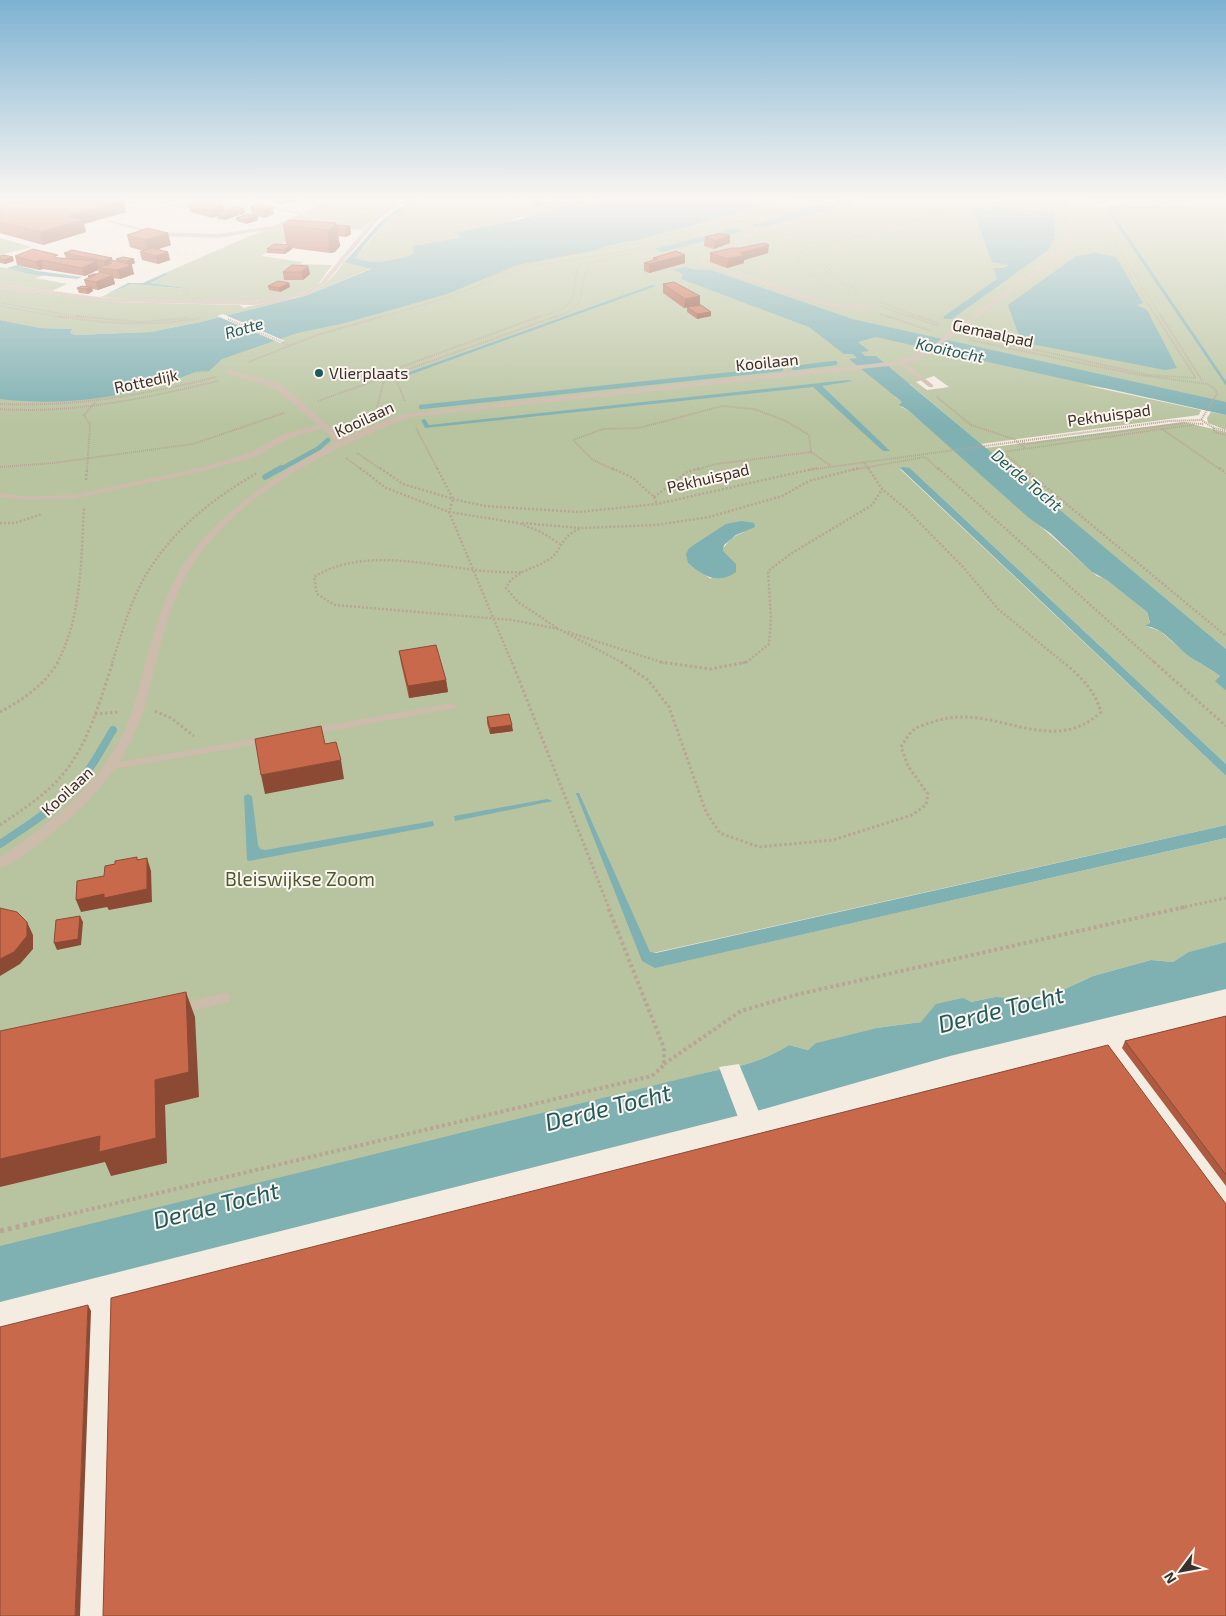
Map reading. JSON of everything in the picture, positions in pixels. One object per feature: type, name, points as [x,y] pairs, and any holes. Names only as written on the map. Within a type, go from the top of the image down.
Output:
[{"type":"street","points":[[0,286],[106,300],[246,303],[281,299],[306,293],[323,283],[331,272]]},
{"type":"street","name":"Kooilaan","points":[[0,863],[34,841],[89,795],[114,766],[128,739],[138,710],[163,618],[189,562],[221,524],[246,502],[296,469],[386,423],[410,415],[901,362],[921,356],[930,350],[1035,272]]},
{"type":"street","points":[[230,371],[278,386],[345,444]]},
{"type":"lane","points":[[731,272],[830,305],[868,308]]},
{"type":"lane","points":[[901,362],[931,386]]},
{"type":"lane","points":[[0,495],[49,498],[85,494],[204,469],[252,455],[287,436],[324,425]]},
{"type":"lane","points":[[114,766],[451,706]]},
{"type":"lane","points":[[166,1011],[224,998]]},
{"type":"path","points":[[477,286],[478,283],[501,272]]},
{"type":"path","points":[[477,286],[514,272]]},
{"type":"path","points":[[374,416],[385,377],[390,371],[567,307],[574,299],[577,272]]},
{"type":"path","points":[[0,467],[193,444],[572,311],[580,302],[585,272]]},
{"type":"path","points":[[811,272],[818,280],[836,292]]},
{"type":"path","points":[[1128,272],[1196,378],[1215,388],[1217,394],[1201,420],[1204,424]]},
{"type":"path","points":[[1133,272],[1203,383]]},
{"type":"path","name":"Rottedijk","points":[[0,404],[46,406],[95,402],[146,394],[230,371],[289,345],[443,299],[477,286]]},
{"type":"path","points":[[0,306],[126,326],[165,325],[202,317]]},
{"type":"path","name":"Gemaalpad","points":[[868,308],[948,337],[1139,375],[1203,383]]},
{"type":"path","points":[[227,318],[289,345]]},
{"type":"path","points":[[185,372],[209,371]]},
{"type":"path","points":[[398,373],[398,382],[410,415],[453,499],[449,512],[472,570],[494,617],[664,1048],[664,1065]]},
{"type":"path","points":[[0,409],[36,411],[92,407],[138,400],[243,374]]},
{"type":"path","points":[[931,386],[932,392],[971,425],[1026,444],[1185,423],[1204,424],[1226,431]]},
{"type":"path","points":[[0,712],[37,686],[54,669],[75,613],[90,424],[84,415],[95,402]]},
{"type":"path","points":[[657,504],[654,496],[633,478],[619,470],[593,460],[573,440],[613,427],[624,429],[643,427],[684,414],[726,405],[754,408],[799,427],[809,435],[811,452]]},
{"type":"path","name":"Pekhuispad","points":[[345,444],[403,484],[453,499],[485,506],[578,512],[657,504],[750,482],[863,462],[924,456],[951,450],[1169,421],[1201,420]]},
{"type":"path","points":[[1204,424],[1003,452],[1226,636]]},
{"type":"path","points":[[1214,428],[1214,432],[1226,435]]},
{"type":"path","points":[[1162,429],[1226,473]]},
{"type":"path","points":[[1019,441],[1026,448]]},
{"type":"path","points":[[345,444],[340,453],[386,488],[449,512],[518,523],[581,528],[656,525],[709,517],[782,496],[809,481],[838,472],[924,456],[1226,726]]},
{"type":"path","points":[[654,496],[687,472],[724,463],[811,452],[832,467]]},
{"type":"path","points":[[581,528],[570,534],[560,544],[552,557],[510,579],[506,588],[518,602],[559,629],[618,660],[648,680],[669,707],[706,812],[720,833],[759,847],[833,840],[912,815],[926,805],[928,794],[908,766],[900,747],[915,729],[937,720],[961,715],[985,718],[1039,730],[1075,730],[1093,722],[1101,712],[1097,698],[1085,680],[998,609],[964,568],[906,509],[882,489],[863,462]]},
{"type":"path","points":[[521,572],[504,573],[396,561],[338,564],[322,569],[314,577],[314,585],[317,594],[335,605],[494,617],[559,629],[664,663],[710,669],[747,662],[769,644],[771,618],[768,571],[792,553],[872,505],[882,489]]},
{"type":"path","points":[[518,523],[541,532],[560,544]]},
{"type":"path","points":[[0,1231],[652,1076],[664,1065],[741,1012],[795,995],[1226,898]]},
{"type":"green space","points":[[0,272],[30,272],[44,275],[35,278],[67,284],[52,291],[0,284]]},
{"type":"green space","points":[[327,272],[314,287],[296,294],[272,299],[179,302],[101,297],[132,284],[200,290],[150,283],[167,274],[165,273]]},
{"type":"green space","points":[[336,272],[361,272],[305,296],[200,322],[150,332],[75,335],[70,333],[71,329],[41,328],[0,320],[0,288],[110,302],[239,305],[244,308],[300,296],[323,285]]},
{"type":"green space","name":"Bleiswijkse Zoom","points":[[450,272],[1226,272],[1226,406],[1084,385],[1201,410],[1199,415],[981,444],[910,384],[895,397],[903,402],[901,407],[908,410],[1097,576],[1107,579],[1147,612],[1150,624],[1146,626],[1160,631],[1189,656],[1220,676],[1216,681],[1226,691],[1226,764],[910,468],[900,469],[1226,776],[1226,825],[653,953],[658,967],[1226,838],[1226,942],[1190,952],[1173,962],[1151,960],[1093,976],[1065,989],[1025,998],[995,997],[971,1002],[921,1022],[876,1028],[817,1043],[808,1050],[789,1045],[762,1059],[744,1065],[713,1071],[0,1263],[0,385]],"holes":[[[934,376],[949,387],[927,390],[916,382]],[[745,532],[737,535],[722,550],[711,579],[688,563],[689,548],[707,538]]]},
{"type":"green space","points":[[1211,412],[1226,415],[1226,430],[1208,423],[1207,418]]},
{"type":"green space","points":[[1183,422],[1226,432],[1226,649],[985,448]]},
{"type":"water","points":[[23,272],[48,272],[82,277],[77,279]]},
{"type":"water","name":"Rotte","points":[[363,272],[499,272],[447,294],[345,323],[297,333],[222,359],[209,371],[198,371],[150,387],[101,398],[76,401],[51,402],[0,399],[0,320],[41,328],[72,329],[70,333],[75,335],[150,332],[200,322],[305,296]]},
{"type":"water","name":"Kooitocht","points":[[679,272],[718,272],[852,319],[1226,402],[1226,415],[876,337],[858,342],[869,351],[861,352],[865,356],[876,356],[1226,649],[1226,691],[1215,681],[1220,676],[1190,657],[1158,630],[1145,626],[1150,623],[1147,612],[1107,580],[1092,572],[1050,533],[1029,518],[908,410],[899,405],[902,402],[849,359],[857,358],[853,354],[844,354],[809,327],[681,279],[683,274]]},
{"type":"water","points":[[995,272],[1017,272],[952,319],[945,319],[943,317],[997,279]]},
{"type":"water","points":[[1053,272],[1125,272],[1143,303],[1137,305],[1147,310],[1177,368],[1165,370],[1021,342],[1008,305]]},
{"type":"water","points":[[1149,272],[1153,272],[1226,381],[1226,386]]},
{"type":"water","points":[[165,273],[168,274],[150,283],[201,290],[132,284],[105,295],[128,283],[143,283]]},
{"type":"water","points":[[652,285],[656,286],[409,375],[404,374]]},
{"type":"water","points":[[848,380],[853,381],[822,386],[890,451],[883,451],[813,387],[425,428],[421,420],[425,419],[429,425]]},
{"type":"water","points":[[900,468],[910,468],[1226,764],[1226,776]]},
{"type":"water","points":[[741,521],[754,523],[755,527],[736,535],[724,545],[723,551],[736,564],[736,572],[723,578],[711,577],[699,572],[688,563],[686,554],[689,548],[726,524]]},
{"type":"water","points":[[576,793],[579,793],[650,952],[656,953],[1226,825],[1226,838],[655,968],[642,961]]},
{"type":"water","points":[[248,794],[252,796],[258,845],[260,849],[265,850],[433,821],[434,826],[249,861],[247,860],[244,796]]},
{"type":"water","points":[[547,799],[553,801],[455,821],[454,816]]},
{"type":"water","name":"Derde Tocht","points":[[1226,942],[1226,989],[950,1056],[764,1109],[0,1302],[0,1246],[744,1065],[771,1055],[789,1045],[808,1050],[816,1043],[876,1028],[921,1022],[936,1004],[963,998],[971,1002],[995,997],[1025,998],[1065,989],[1093,976],[1151,960],[1173,962],[1189,952]]},
{"type":"pier","points":[[223,314],[285,341],[280,343],[217,316]]},
{"type":"pier","points":[[739,1064],[759,1112],[738,1117],[719,1067]]},
{"type":"building","points":[[100,272],[113,275],[96,282],[84,280]]},
{"type":"building","points":[[278,281],[289,283],[279,288],[268,286]]},
{"type":"building","points":[[674,282],[700,296],[685,299],[663,284]]},
{"type":"building","points":[[82,286],[91,287],[86,289],[77,288]]},
{"type":"building","points":[[701,305],[711,312],[697,314],[687,307]]},
{"type":"building","points":[[436,645],[446,680],[408,686],[399,651]]},
{"type":"building","points":[[509,714],[512,725],[490,728],[487,717]]},
{"type":"building","points":[[321,726],[325,744],[336,742],[341,760],[261,775],[255,739]]},
{"type":"building","points":[[137,857],[137,860],[147,858],[147,889],[104,898],[104,894],[76,900],[77,881],[104,876],[105,866],[115,864],[115,861]]},
{"type":"building","points":[[0,908],[17,912],[27,922],[27,936],[14,952],[0,959]]},
{"type":"building","points":[[80,916],[78,939],[54,943],[56,920]]},
{"type":"building","points":[[186,992],[189,1072],[155,1080],[156,1138],[99,1152],[100,1136],[0,1159],[0,1031]]},
{"type":"building","points":[[1226,1016],[1226,1175],[1125,1041]]},
{"type":"building","points":[[1108,1045],[1226,1204],[1226,1616],[103,1616],[111,1298]]},
{"type":"building","points":[[88,1305],[75,1616],[0,1616],[0,1327]]},
{"type":"waterway","points":[[794,368],[835,363]]},
{"type":"waterway","points":[[421,407],[781,369]]},
{"type":"waterway","points":[[279,470],[319,448],[328,440]]},
{"type":"waterway","points":[[265,477],[281,468]]},
{"type":"waterway","points":[[0,844],[22,830],[73,789],[82,779],[113,730]]},
{"type":"place","name":"Vlierplaats","points":[[319,373]]}]
